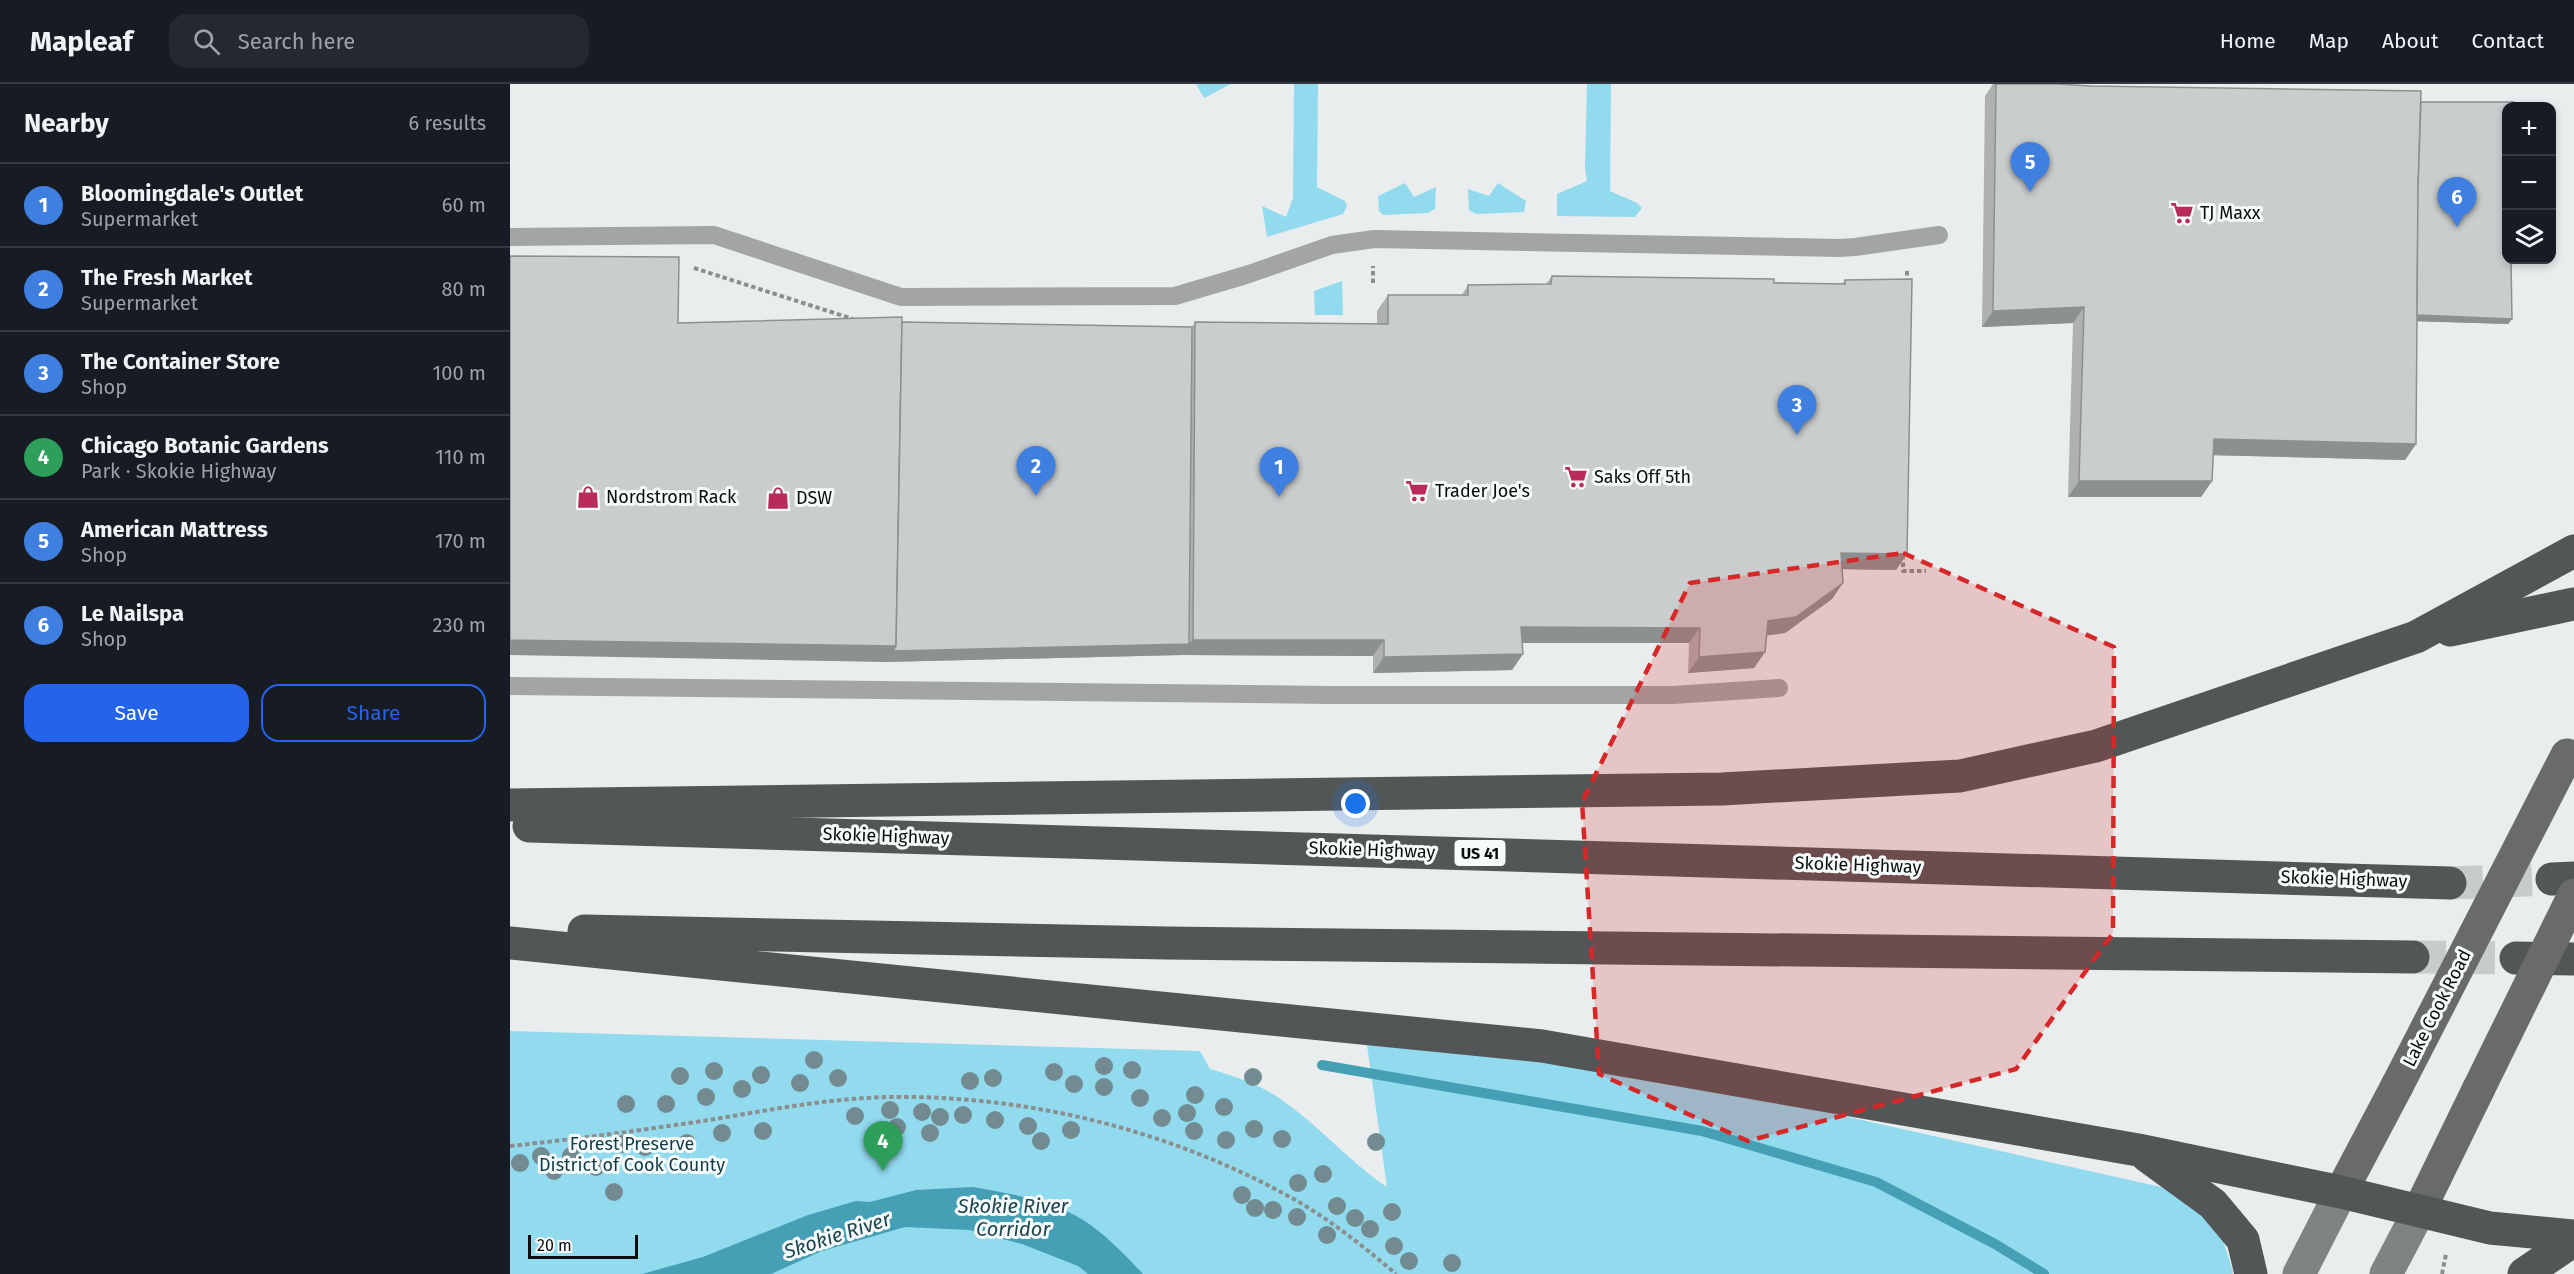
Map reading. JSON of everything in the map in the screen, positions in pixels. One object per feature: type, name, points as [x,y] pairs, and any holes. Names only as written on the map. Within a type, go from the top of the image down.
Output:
[{"type":"highway","points":[[2415,637],[2574,551]]},
{"type":"highway","points":[[510,805],[1722,789],[1960,776],[2096,746],[2415,637],[2574,604]]},
{"type":"highway","name":"Skokie Highway","points":[[510,826],[2450,883]]},
{"type":"highway","points":[[510,929],[1167,943],[2413,957]]},
{"type":"highway","points":[[510,943],[1542,1046],[2138,1150],[2341,1192],[2490,1228],[2574,1238]]},
{"type":"highway","points":[[2516,958],[2574,958]]},
{"type":"highway","points":[[2138,1150],[2213,1204],[2243,1240],[2251,1274]]},
{"type":"highway","points":[[2524,1274],[2574,1238]]},
{"type":"main road","name":"Lake Cook Road","points":[[2299,1274],[2571,749]]},
{"type":"main road","points":[[2386,1274],[2474,1098],[2567,884]]},
{"type":"lane","points":[[510,237],[714,235],[901,297],[923,297],[1175,296],[1246,275],[1332,245],[1374,239],[1839,248],[1939,235]]},
{"type":"lane","points":[[510,686],[1329,695],[1673,695],[1779,688]]},
{"type":"path","points":[[694,268],[852,319]]},
{"type":"path","points":[[1907,269],[1907,292]]},
{"type":"path","points":[[1904,548],[1903,571],[1926,571]]},
{"type":"path","points":[[510,1146],[665,1127],[805,1105],[890,1097],[982,1100],[1053,1110],[1144,1135],[1222,1164],[1290,1197],[1326,1220],[1395,1274]]},
{"type":"path","points":[[2442,1274],[2446,1254]]},
{"type":"highlighted area","points":[[1903,553],[2114,647],[2113,933],[2016,1069],[1748,1141],[1599,1074],[1582,802],[1690,583]]},
{"type":"green space","points":[[1196,84],[1231,84],[1204,98]]},
{"type":"green space","points":[[1294,84],[1318,84],[1317,187],[1345,201],[1347,206],[1343,214],[1267,237],[1262,206],[1286,217],[1293,198]]},
{"type":"green space","points":[[1587,84],[1611,84],[1610,191],[1637,203],[1642,208],[1635,217],[1557,216],[1557,194],[1587,181],[1585,168]]},
{"type":"green space","points":[[1405,183],[1414,197],[1436,187],[1435,209],[1428,213],[1383,215],[1379,211],[1378,196]]},
{"type":"green space","points":[[1498,183],[1526,201],[1524,212],[1476,214],[1469,210],[1468,189],[1489,196]]},
{"type":"green space","points":[[1342,281],[1343,315],[1315,315],[1314,291]]},
{"type":"green space","name":"Forest Preserve District of Cook County","points":[[510,1031],[1200,1051],[1210,1069],[1254,1085],[1279,1098],[1387,1187],[1367,1045],[1560,1061],[1772,1100],[2161,1187],[2205,1212],[2223,1240],[2233,1272],[2232,1274],[510,1274]]},
{"type":"water","name":"Skokie River Corridor","points":[[973,1187],[1035,1200],[1079,1217],[1106,1237],[1143,1274],[1088,1274],[1078,1266],[1022,1244],[969,1230],[905,1227],[822,1251],[771,1274],[642,1274],[703,1257],[808,1215],[856,1201],[870,1202],[916,1190]]},
{"type":"building","points":[[1996,84],[2421,91],[2416,444],[2214,439],[2212,481],[2079,481],[2084,307],[1993,311]]},
{"type":"building","points":[[2421,102],[2502,102],[2502,264],[2511,264],[2512,319],[2417,315]]},
{"type":"building","points":[[510,256],[679,257],[678,323],[902,317],[896,646],[510,640]]},
{"type":"building","points":[[1552,276],[1774,279],[1774,283],[1845,284],[1845,280],[1912,279],[1907,554],[1841,553],[1843,583],[1796,617],[1768,621],[1765,652],[1699,657],[1700,628],[1521,627],[1523,654],[1384,657],[1384,640],[1193,640],[1195,322],[1388,324],[1388,295],[1468,295],[1468,285],[1551,284]]},
{"type":"building","points":[[902,322],[1192,327],[1189,644],[893,651],[896,646]]},
{"type":"waterway","points":[[1322,1065],[1702,1131],[1876,1182],[1995,1244],[2044,1274]]},
{"type":"tunnel","points":[[2450,883],[2552,879]]},
{"type":"tunnel","points":[[2413,957],[2516,958]]},
{"type":"place","name":"American Mattress","points":[[2030,192]]},
{"type":"place","name":"TJ Maxx","points":[[2182,213]]},
{"type":"place","name":"Le Nailspa","points":[[2457,227]]},
{"type":"place","name":"The Container Store","points":[[1797,435]]},
{"type":"place","name":"Saks Off 5th","points":[[1576,477]]},
{"type":"place","name":"Trader Joe's","points":[[1417,491]]},
{"type":"place","name":"The Fresh Market","points":[[1036,496]]},
{"type":"place","name":"Nordstrom Rack","points":[[588,497]]},
{"type":"place","name":"Bloomingdale's Outlet","points":[[1279,497]]},
{"type":"place","name":"DSW","points":[[778,498]]},
{"type":"place","name":"Chicago Botanic Gardens","points":[[883,1171]]},
{"type":"water label","name":"Skokie River","points":[[837,1235]]}]
